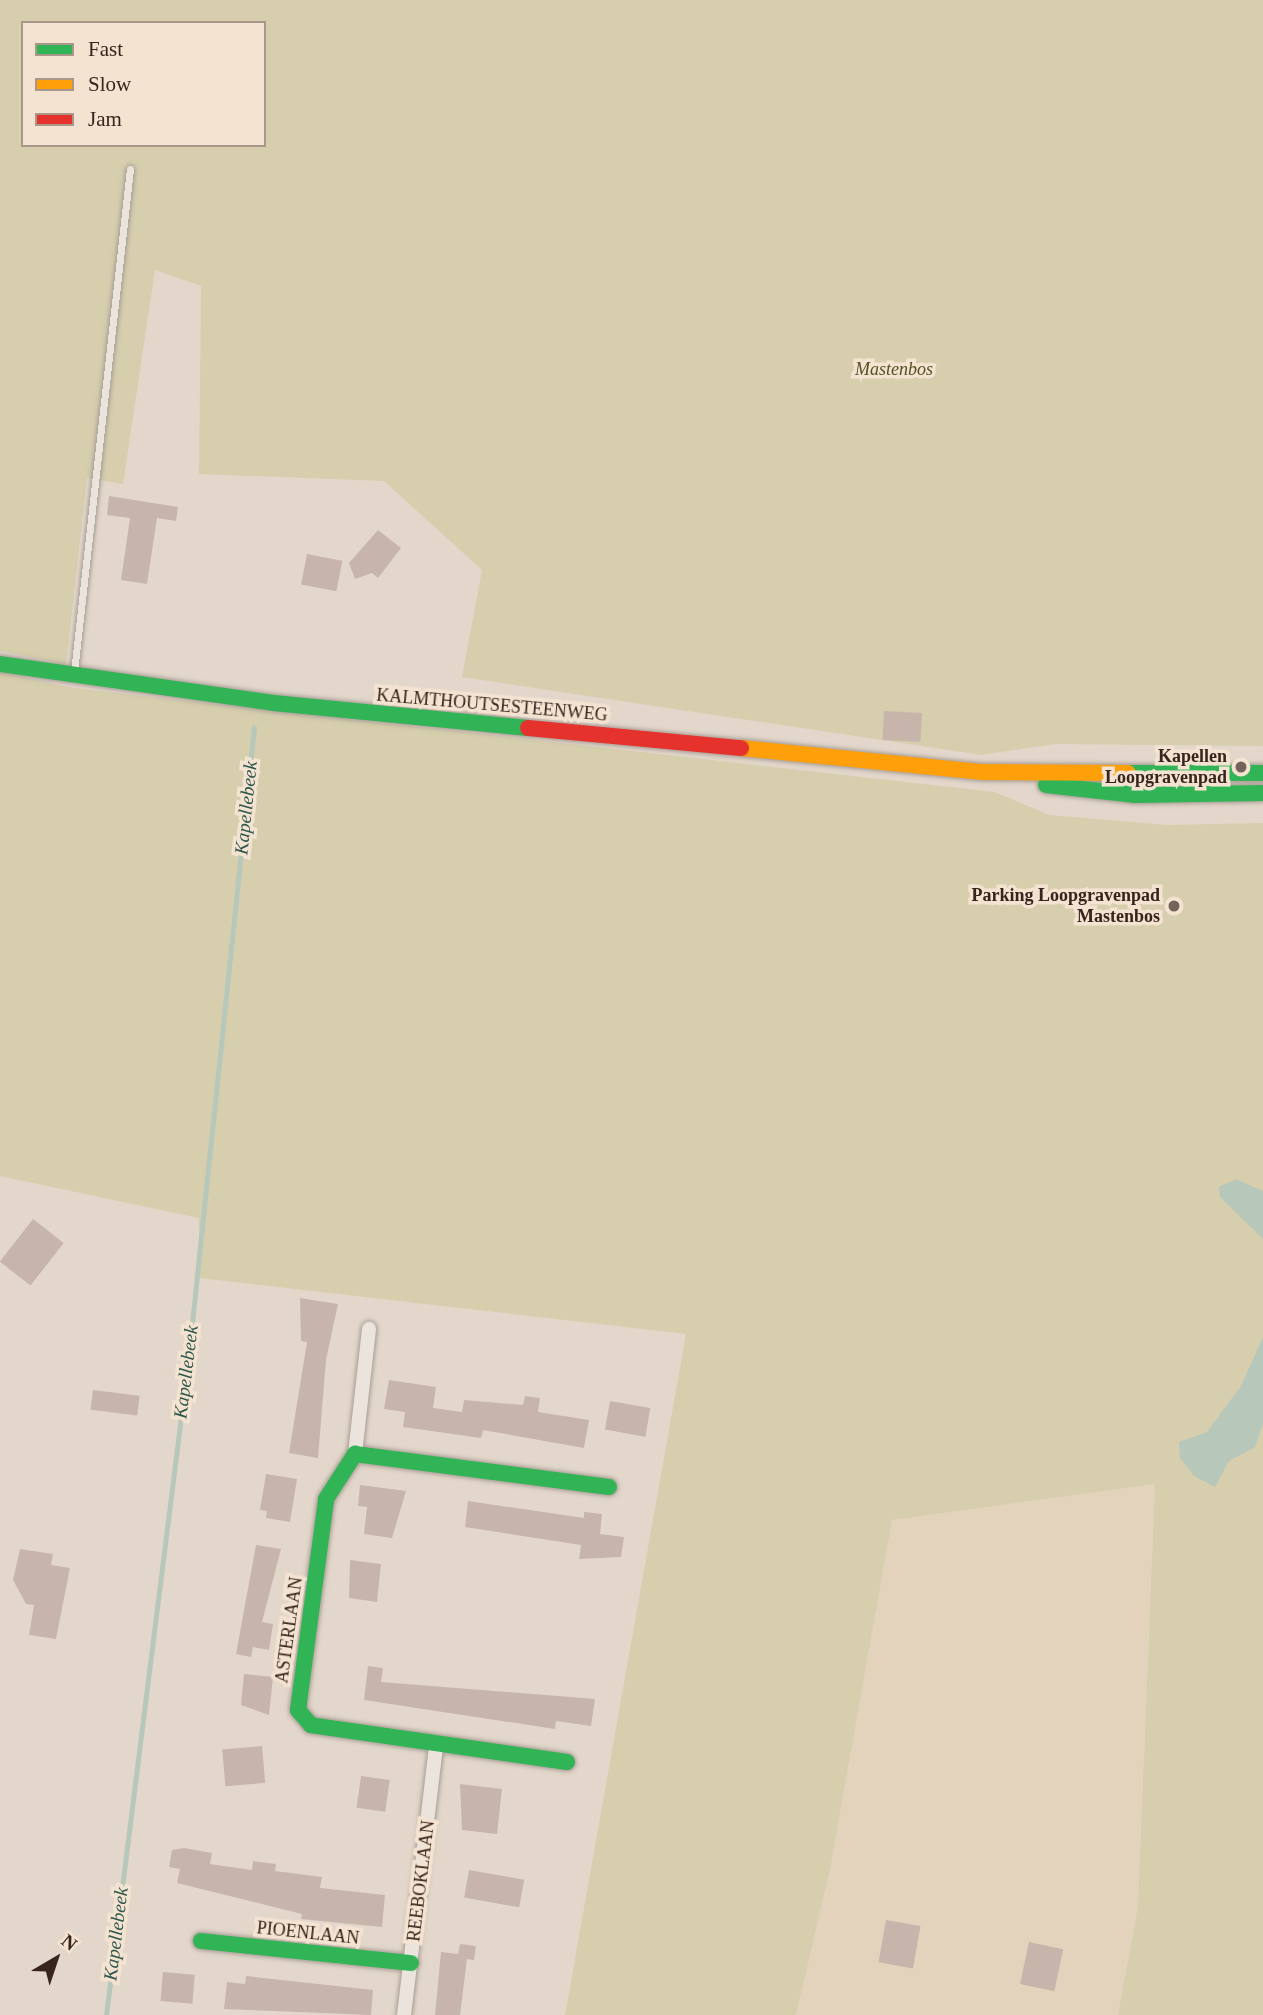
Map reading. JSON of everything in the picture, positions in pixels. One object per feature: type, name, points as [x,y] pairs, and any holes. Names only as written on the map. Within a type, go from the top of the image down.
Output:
[{"type":"main road","name":"KALMTHOUTSESTEENWEG","points":[[0,664],[73,679],[983,772],[1135,795],[1263,793]]},
{"type":"main road","name":"KALMTHOUTSESTEENWEG","points":[[983,772],[1263,773]]},
{"type":"main road","points":[[355,1454],[609,1487]]},
{"type":"main road","name":"ASTERLAAN","points":[[355,1454],[326,1499],[298,1710],[312,1725],[330,1732],[568,1762]]},
{"type":"main road","name":"PIOENLAAN","points":[[201,1941],[411,1963]]},
{"type":"street","name":"ASTERLAAN","points":[[355,1454],[369,1329]]},
{"type":"street","name":"REEBOKLAAN","points":[[404,2015],[436,1746]]},
{"type":"lane","points":[[73,679],[130,169]]},
{"type":"shaded area","points":[[1236,1179],[1263,1191],[1263,1239],[1220,1197],[1219,1187]]},
{"type":"shaded area","points":[[1263,1337],[1263,1423],[1255,1447],[1229,1461],[1215,1487],[1194,1476],[1180,1458],[1179,1442],[1207,1432],[1241,1386]]},
{"type":"shaded area","points":[[1155,1484],[1138,1907],[1118,2015],[796,2015],[830,1869],[892,1520]]},
{"type":"green space","name":"Mastenbos","points":[[0,0],[1263,0],[1263,746],[1056,744],[981,755],[462,677],[482,570],[384,481],[199,474],[201,286],[155,270],[123,484],[87,478],[66,664],[0,651]]},
{"type":"green space","points":[[0,672],[73,688],[995,792],[1049,815],[1167,825],[1263,823],[1263,2015],[1118,2015],[1138,1907],[1155,1484],[892,1520],[830,1869],[796,2015],[565,2015],[686,1334],[200,1278],[199,1218],[0,1176]]},
{"type":"building","points":[[109,496],[178,507],[176,521],[157,518],[147,584],[121,580],[130,518],[107,515]]},
{"type":"building","points":[[378,530],[401,548],[378,578],[372,573],[355,579],[349,563]]},
{"type":"building","points":[[307,554],[342,561],[336,591],[301,584]]},
{"type":"building","points":[[884,711],[922,713],[920,742],[882,740]]},
{"type":"building","points":[[33,1219],[64,1243],[30,1286],[0,1261]]},
{"type":"building","points":[[300,1298],[338,1304],[326,1360],[318,1458],[289,1453],[307,1342],[301,1341]]},
{"type":"building","points":[[389,1380],[436,1387],[433,1408],[462,1412],[464,1400],[523,1405],[525,1396],[540,1398],[538,1412],[589,1420],[584,1448],[483,1430],[481,1438],[403,1427],[405,1412],[384,1409]]},
{"type":"building","points":[[93,1390],[140,1396],[137,1416],[91,1410]]},
{"type":"building","points":[[610,1401],[650,1408],[645,1437],[605,1430]]},
{"type":"building","points":[[266,1474],[297,1479],[290,1522],[266,1518],[267,1511],[260,1510]]},
{"type":"building","points":[[360,1485],[406,1491],[392,1538],[364,1534],[367,1507],[358,1506]]},
{"type":"building","points":[[468,1501],[584,1518],[584,1512],[602,1514],[600,1534],[624,1537],[621,1557],[579,1559],[581,1545],[465,1527]]},
{"type":"building","points":[[256,1545],[281,1549],[262,1622],[273,1624],[269,1650],[253,1647],[251,1657],[236,1654]]},
{"type":"building","points":[[20,1549],[53,1554],[51,1565],[70,1568],[56,1639],[29,1635],[34,1605],[26,1604],[13,1580]]},
{"type":"building","points":[[350,1560],[381,1564],[377,1602],[349,1598]]},
{"type":"building","points":[[368,1666],[383,1668],[381,1682],[595,1699],[591,1726],[556,1721],[555,1729],[364,1700]]},
{"type":"building","points":[[244,1674],[273,1677],[269,1715],[241,1705]]},
{"type":"building","points":[[262,1746],[265,1783],[225,1786],[222,1749]]},
{"type":"building","points":[[361,1776],[390,1780],[385,1812],[357,1808]]},
{"type":"building","points":[[460,1784],[502,1789],[497,1834],[462,1830]]},
{"type":"building","points":[[184,1848],[212,1853],[210,1864],[252,1870],[253,1861],[276,1864],[275,1871],[322,1877],[320,1888],[385,1895],[382,1927],[301,1919],[302,1914],[177,1883],[180,1869],[169,1867],[172,1850]]},
{"type":"building","points":[[469,1870],[524,1880],[519,1907],[464,1898]]},
{"type":"building","points":[[886,1920],[920,1926],[913,1968],[879,1962]]},
{"type":"building","points":[[1029,1942],[1063,1949],[1054,1991],[1020,1984]]},
{"type":"building","points":[[460,1944],[476,1946],[474,1960],[467,1959],[460,2015],[435,2015],[441,1952],[458,1954]]},
{"type":"building","points":[[163,1972],[195,1975],[192,2004],[160,2001]]},
{"type":"building","points":[[246,1976],[373,1990],[371,2015],[224,2009],[227,1982],[245,1984]]},
{"type":"waterway","name":"Kapellebeek","points":[[106,2015],[189,1352],[254,727]]},
{"type":"traffic: fast","points":[[0,664],[274,703],[528,728]]},
{"type":"traffic: fast","points":[[1128,773],[1263,773]]},
{"type":"traffic: fast","points":[[1046,785],[1135,795],[1263,793]]},
{"type":"traffic: fast","points":[[567,1762],[311,1725],[298,1710],[326,1499],[355,1454],[609,1487]]},
{"type":"traffic: fast","points":[[201,1941],[411,1963]]},
{"type":"traffic: slow","points":[[741,748],[983,772],[1128,773]]},
{"type":"traffic: jam","points":[[528,728],[741,748]]},
{"type":"place","name":"Kapellen Loopgravenpad","points":[[1241,767]]},
{"type":"place","name":"Parking Loopgravenpad Mastenbos","points":[[1174,906]]}]
